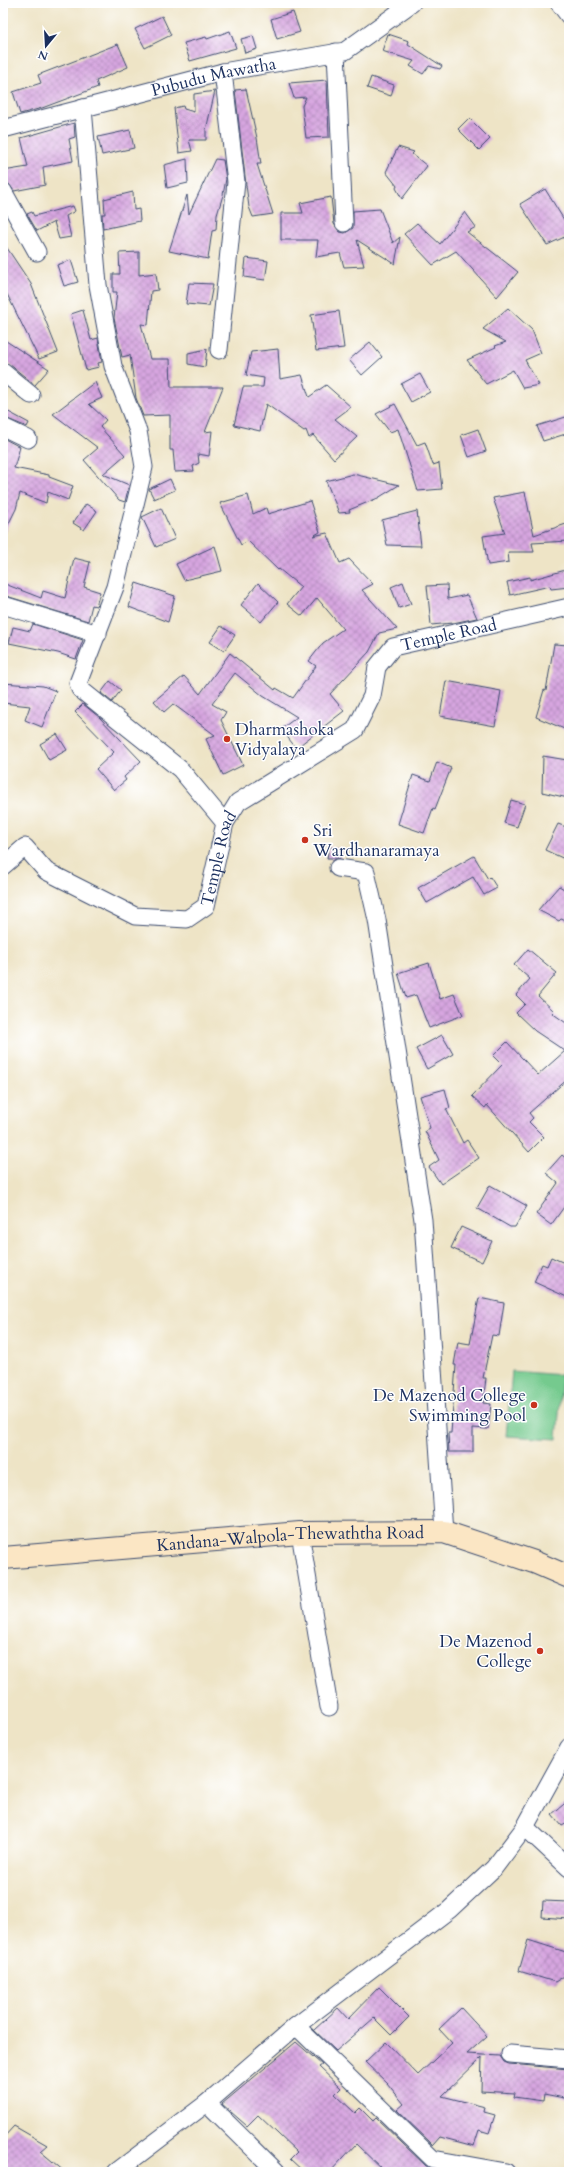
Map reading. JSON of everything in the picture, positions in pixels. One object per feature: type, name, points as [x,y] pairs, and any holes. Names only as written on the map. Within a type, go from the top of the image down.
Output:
[{"type":"street","name":"Pubudu Mawatha","points":[[3,129],[223,72],[345,51],[412,3]]},
{"type":"street","points":[[559,3],[569,16]]},
{"type":"street","points":[[336,52],[344,223]]},
{"type":"street","points":[[219,350],[236,182],[223,72]]},
{"type":"street","points":[[82,108],[98,285],[112,366],[138,431],[144,467],[115,587],[78,683],[80,689],[180,769],[225,823]]},
{"type":"street","points":[[3,191],[37,252]]},
{"type":"street","points":[[3,372],[31,395]]},
{"type":"street","points":[[3,427],[28,439]]},
{"type":"street","points":[[3,605],[98,634]]},
{"type":"street","name":"Temple Road","points":[[3,866],[25,847],[46,871],[134,916],[187,918],[206,906],[225,823],[238,802],[355,730],[372,696],[377,667],[393,647],[569,607]]},
{"type":"street","points":[[338,868],[366,872],[376,920],[423,1220],[444,1532]]},
{"type":"street","name":"Kandana-Walpola-Thewaththa Road","points":[[3,1558],[300,1533],[444,1532],[534,1562],[569,1577]]},
{"type":"street","points":[[300,1533],[329,1707]]},
{"type":"street","points":[[116,2172],[207,2103],[296,2026],[449,1910],[494,1868],[525,1827],[569,1747]]},
{"type":"street","points":[[525,1827],[569,1868]]},
{"type":"street","points":[[296,2026],[433,2160],[506,2172]]},
{"type":"street","points":[[510,2054],[569,2058]]},
{"type":"street","points":[[207,2103],[277,2172]]},
{"type":"green space","name":"De Mazenod College Swimming Pool","points":[[512,1371],[562,1375],[557,1439],[506,1436]]},
{"type":"building","points":[[293,12],[300,32],[277,39],[271,19]]},
{"type":"building","points":[[162,16],[171,35],[145,48],[135,29]]},
{"type":"building","points":[[230,31],[236,48],[190,61],[184,43],[206,37],[207,39]]},
{"type":"building","points":[[388,34],[409,41],[408,44],[442,66],[440,69],[429,66],[423,74],[410,66],[414,61],[382,51]]},
{"type":"building","points":[[253,36],[257,49],[245,53],[241,39]]},
{"type":"building","points":[[118,44],[128,67],[96,81],[98,87],[42,108],[20,114],[13,92],[41,83],[38,75]]},
{"type":"building","points":[[371,77],[394,85],[391,96],[367,88]]},
{"type":"building","points":[[327,80],[329,137],[306,138],[302,106],[306,97],[294,98],[289,83]]},
{"type":"building","points":[[246,89],[261,164],[257,164],[273,214],[253,217],[249,207],[235,90]]},
{"type":"building","points":[[215,91],[206,130],[206,140],[189,140],[192,151],[179,153],[174,108],[183,106],[184,109],[194,112],[194,94]]},
{"type":"building","points":[[469,118],[490,139],[479,150],[458,129]]},
{"type":"building","points":[[74,123],[75,137],[69,139],[73,161],[43,167],[45,185],[14,191],[8,183],[3,181],[3,171],[28,167],[21,138]]},
{"type":"building","points":[[130,130],[134,148],[102,155],[98,137]]},
{"type":"building","points":[[398,147],[414,152],[412,154],[427,166],[402,199],[396,188],[397,186],[386,172]]},
{"type":"building","points":[[187,159],[188,183],[167,188],[164,165]]},
{"type":"building","points":[[215,159],[223,160],[226,179],[217,215],[216,230],[212,231],[208,259],[169,251],[187,195],[189,214]]},
{"type":"building","points":[[545,189],[569,228],[569,235],[547,245],[520,204]]},
{"type":"building","points":[[133,192],[134,210],[139,209],[140,221],[103,229],[102,214],[105,214],[104,199]]},
{"type":"building","points":[[331,197],[334,224],[340,232],[345,233],[353,228],[353,211],[380,209],[393,243],[400,237],[395,264],[357,240],[364,266],[344,267],[340,253],[316,257],[318,240],[281,240],[281,213],[303,213],[300,203]]},
{"type":"building","points":[[73,206],[75,211],[66,216],[71,237],[59,239],[54,222],[37,231],[27,214],[32,212],[34,216]]},
{"type":"building","points":[[465,212],[476,227],[467,232],[518,272],[497,297],[456,251],[433,265],[404,234],[417,223],[440,244]]},
{"type":"building","points":[[3,242],[31,284],[58,352],[39,359],[3,286]]},
{"type":"building","points":[[139,252],[139,275],[156,273],[158,290],[151,291],[148,325],[141,324],[150,359],[170,359],[171,387],[223,387],[205,432],[212,431],[209,456],[198,454],[199,463],[193,466],[194,471],[175,472],[173,450],[170,450],[170,415],[143,416],[136,398],[130,355],[122,357],[114,318],[117,292],[113,292],[113,274],[120,274],[119,253]]},
{"type":"building","points":[[246,258],[268,261],[265,280],[244,277]]},
{"type":"building","points":[[71,260],[78,282],[64,286],[57,265]]},
{"type":"building","points":[[189,283],[213,284],[209,306],[186,304]]},
{"type":"building","points":[[508,308],[532,330],[541,353],[525,360],[539,385],[523,388],[513,370],[486,384],[467,360],[506,342],[483,329]]},
{"type":"building","points":[[83,310],[91,340],[98,338],[102,362],[98,363],[99,367],[86,370],[71,314]]},
{"type":"building","points":[[339,311],[344,348],[316,351],[311,315]]},
{"type":"building","points":[[3,339],[49,369],[35,385],[9,364],[3,362]]},
{"type":"building","points":[[370,342],[382,357],[362,375],[349,360]]},
{"type":"building","points":[[207,349],[205,367],[188,364],[188,353]]},
{"type":"building","points":[[278,349],[280,379],[302,375],[309,397],[326,385],[351,407],[335,419],[357,437],[334,459],[313,435],[309,438],[306,430],[304,431],[266,404],[260,431],[234,425],[243,387],[263,387],[264,378],[246,375],[251,352]]},
{"type":"building","points":[[420,374],[430,392],[411,402],[401,384]]},
{"type":"building","points":[[95,382],[102,398],[89,404],[106,420],[100,427],[125,455],[103,474],[129,485],[125,502],[119,500],[84,460],[98,448],[53,414]]},
{"type":"building","points":[[395,404],[417,445],[425,442],[433,465],[439,463],[442,489],[418,491],[398,429],[390,432],[376,414]]},
{"type":"building","points":[[3,409],[29,423],[27,427],[3,417]]},
{"type":"building","points":[[569,416],[569,433],[543,441],[537,426]]},
{"type":"building","points":[[478,429],[486,451],[469,457],[461,435]]},
{"type":"building","points":[[3,438],[20,447],[14,468],[49,475],[49,477],[73,486],[68,500],[48,492],[46,503],[20,493],[16,509],[3,535]]},
{"type":"building","points":[[353,474],[399,485],[378,498],[349,510],[350,512],[339,513],[326,481]]},
{"type":"building","points":[[170,479],[175,490],[154,499],[149,489]]},
{"type":"building","points":[[525,492],[534,535],[569,523],[569,541],[532,543],[534,552],[508,552],[509,562],[488,565],[483,536],[505,533],[493,498]]},
{"type":"building","points":[[248,495],[253,514],[266,508],[268,514],[310,501],[320,532],[313,536],[327,533],[340,563],[349,559],[373,584],[362,590],[397,629],[379,633],[369,652],[330,694],[344,711],[296,748],[281,729],[297,717],[263,696],[235,673],[212,704],[226,712],[221,720],[243,765],[223,775],[206,739],[215,735],[173,704],[164,712],[154,701],[184,676],[200,694],[230,653],[275,690],[276,688],[293,698],[316,666],[309,661],[323,643],[343,629],[317,598],[302,616],[287,604],[301,587],[279,569],[278,570],[248,541],[241,545],[220,503]]},
{"type":"building","points":[[86,504],[97,511],[84,530],[73,523]]},
{"type":"building","points":[[161,508],[175,539],[156,547],[142,517]]},
{"type":"building","points":[[417,511],[421,546],[387,545],[382,520]]},
{"type":"building","points":[[215,546],[222,571],[184,580],[176,564]]},
{"type":"building","points":[[74,558],[90,562],[84,587],[100,592],[96,606],[92,605],[88,621],[3,595],[5,584],[41,598],[43,591],[65,598]]},
{"type":"building","points":[[569,569],[569,587],[551,589],[550,586],[510,595],[507,582],[530,577],[530,580]]},
{"type":"building","points":[[403,582],[411,604],[399,608],[391,587]]},
{"type":"building","points":[[136,583],[175,596],[168,622],[129,607]]},
{"type":"building","points":[[258,583],[278,602],[261,622],[241,605]]},
{"type":"building","points":[[447,585],[448,599],[467,595],[477,618],[453,623],[431,625],[427,586]]},
{"type":"building","points":[[33,624],[83,640],[76,659],[58,653],[9,643],[13,627],[30,631]]},
{"type":"building","points":[[221,626],[235,635],[224,651],[210,642]]},
{"type":"building","points":[[554,644],[569,645],[569,731],[536,717],[544,690],[546,691]]},
{"type":"building","points":[[110,681],[121,690],[112,702],[101,693]]},
{"type":"building","points":[[446,681],[501,691],[495,726],[440,716]]},
{"type":"building","points":[[3,683],[43,686],[56,691],[42,727],[25,720],[30,706],[3,703]]},
{"type":"building","points":[[83,704],[99,717],[141,761],[124,777],[126,780],[114,790],[96,769],[114,752],[75,712]]},
{"type":"building","points":[[57,734],[67,750],[49,760],[40,744]]},
{"type":"building","points":[[543,756],[567,760],[568,798],[542,792]]},
{"type":"building","points":[[437,762],[451,768],[435,809],[433,808],[424,833],[398,824],[413,775],[430,781]]},
{"type":"building","points":[[511,800],[525,804],[517,827],[504,823]]},
{"type":"building","points":[[558,824],[569,828],[569,861],[545,850]]},
{"type":"building","points":[[329,847],[342,849],[340,858],[327,858]]},
{"type":"building","points":[[474,856],[488,879],[490,877],[497,888],[484,895],[473,877],[427,903],[418,888]]},
{"type":"building","points":[[559,886],[569,892],[569,922],[561,919],[559,921],[538,910]]},
{"type":"building","points":[[528,949],[557,973],[538,996],[554,1011],[552,1013],[569,1025],[569,1078],[529,1113],[533,1118],[529,1122],[544,1137],[529,1152],[487,1105],[485,1108],[472,1096],[502,1065],[493,1056],[507,1042],[538,1075],[565,1051],[535,1031],[516,1013],[525,1004],[516,995],[530,979],[514,965]]},
{"type":"building","points":[[429,963],[440,999],[454,994],[463,1015],[429,1028],[416,995],[406,998],[398,973]]},
{"type":"building","points":[[442,1035],[453,1054],[427,1069],[416,1049]]},
{"type":"building","points":[[445,1089],[450,1108],[446,1109],[463,1143],[467,1140],[479,1158],[441,1184],[429,1167],[439,1160],[425,1131],[430,1128],[420,1096]]},
{"type":"building","points":[[562,1155],[569,1161],[569,1200],[551,1225],[536,1214],[558,1183],[546,1173]]},
{"type":"building","points":[[490,1185],[527,1206],[515,1227],[510,1227],[477,1208]]},
{"type":"building","points":[[461,1227],[492,1241],[482,1262],[451,1248]]},
{"type":"building","points":[[551,1257],[569,1265],[569,1298],[534,1282],[542,1264],[547,1266]]},
{"type":"building","points":[[479,1298],[504,1303],[499,1336],[492,1335],[483,1378],[486,1378],[483,1403],[491,1404],[488,1429],[473,1428],[473,1452],[449,1452],[448,1433],[451,1433],[456,1365],[454,1365],[458,1342],[470,1344]]},
{"type":"building","points":[[569,1800],[569,1822],[562,1826],[552,1814]]},
{"type":"building","points":[[543,1901],[569,1902],[569,1919],[542,1917]]},
{"type":"building","points":[[528,1940],[569,1953],[569,1973],[555,1982],[519,1971]]},
{"type":"building","points":[[379,1987],[409,2017],[391,2035],[374,2018],[336,2051],[314,2030],[338,2008],[348,2019]]},
{"type":"building","points":[[461,2008],[487,2036],[467,2054],[500,2056],[504,2062],[509,2064],[569,2069],[569,2099],[544,2094],[543,2101],[514,2097],[515,2093],[481,2091],[482,2057],[442,2096],[485,2107],[484,2112],[495,2115],[489,2133],[479,2130],[474,2146],[440,2137],[433,2145],[397,2110],[404,2104],[387,2083],[365,2062],[386,2042],[418,2075],[452,2043],[439,2029]]},
{"type":"building","points":[[296,2042],[322,2065],[319,2067],[341,2088],[335,2094],[355,2113],[360,2108],[373,2121],[376,2118],[426,2166],[449,2172],[385,2172],[356,2144],[330,2172],[304,2172],[290,2159],[297,2152],[258,2115],[247,2126],[222,2104]]},
{"type":"building","points":[[14,2126],[47,2145],[40,2151],[65,2172],[3,2172],[3,2138]]},
{"type":"place","name":"Dharmashoka Vidyalaya","points":[[227,739]]},
{"type":"place","name":"Sri Wardhanaramaya","points":[[305,840]]},
{"type":"place","name":"De Mazenod College Swimming Pool","points":[[534,1405]]},
{"type":"place","name":"De Mazenod College","points":[[540,1651]]}]
